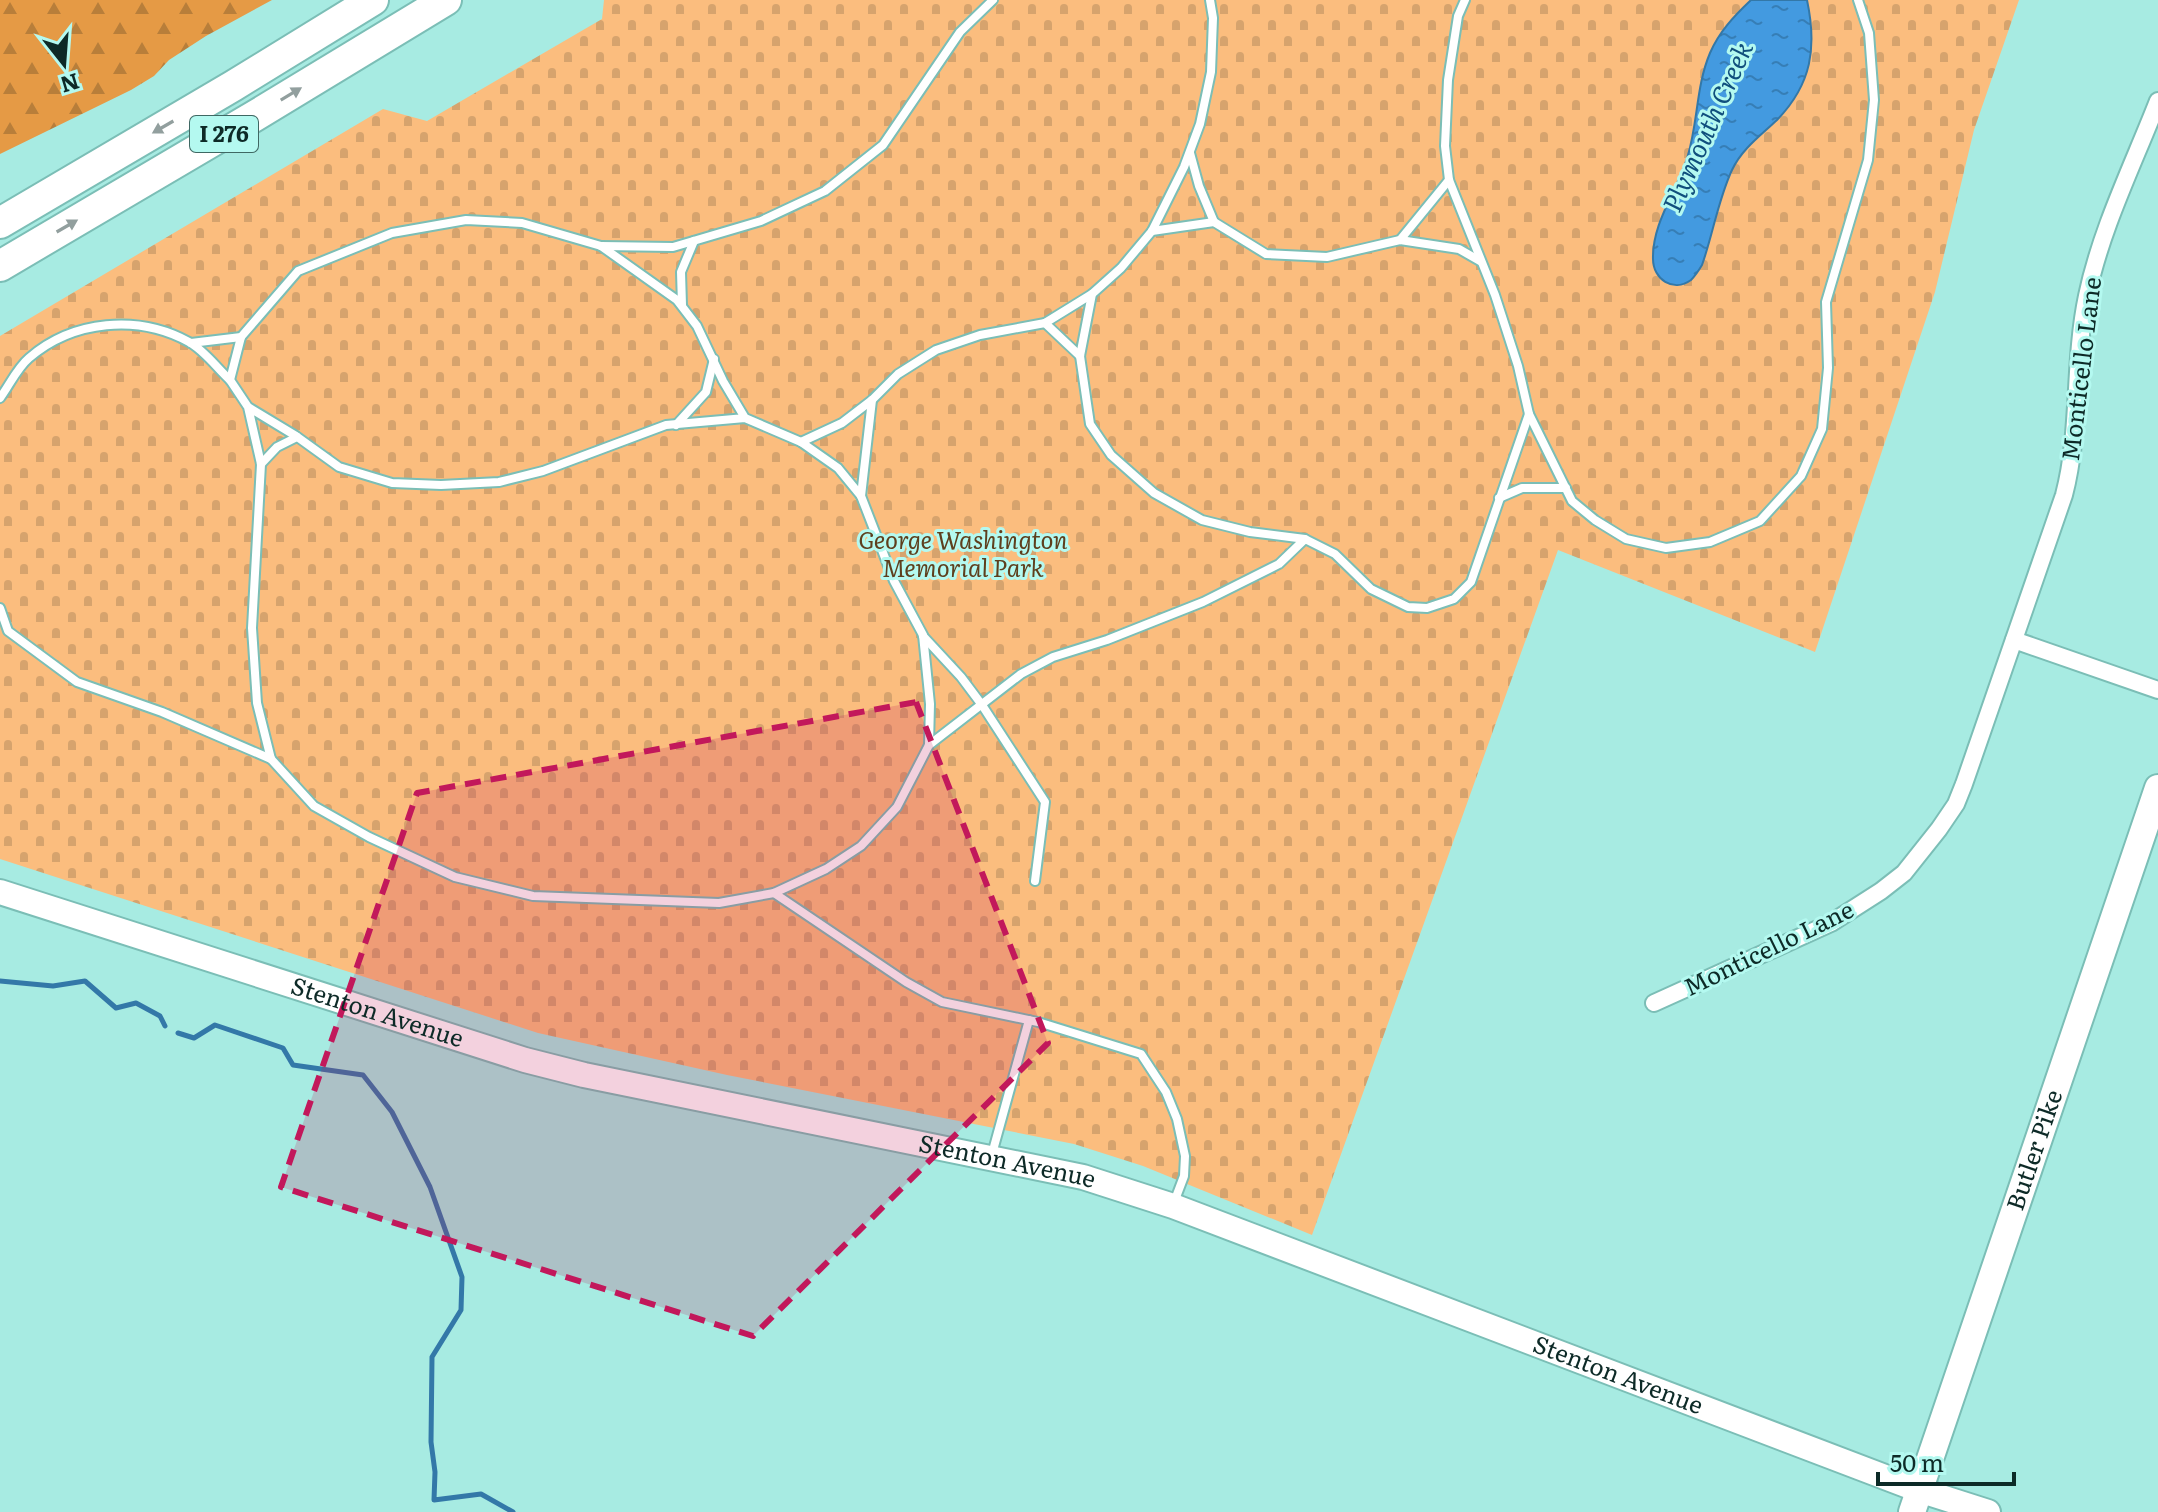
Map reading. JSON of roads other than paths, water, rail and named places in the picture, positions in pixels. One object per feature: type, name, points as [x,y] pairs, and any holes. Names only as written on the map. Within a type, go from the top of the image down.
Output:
[{"type":"highway","name":"I 276","points":[[0,223],[373,0]]},
{"type":"highway","name":"I 276","points":[[0,266],[446,0]]},
{"type":"main road","name":"Butler Pike","points":[[1915,1501],[2158,788]]},
{"type":"main road","name":"Stenton Avenue","points":[[0,892],[525,1060],[782,1117],[1083,1177],[1173,1206],[1915,1501],[1988,1512]]},
{"type":"street","name":"Monticello Lane","points":[[1654,1003],[1821,928],[1863,904],[1904,873],[1956,804],[2070,473],[2083,317],[2092,274],[2158,101]]},
{"type":"street","points":[[2014,640],[2158,690]]},
{"type":"lane","points":[[230,380],[241,337],[298,271],[392,233],[466,220],[508,222],[522,223],[601,246],[673,247],[761,221],[825,191],[883,145],[960,32],[993,0]]},
{"type":"lane","points":[[801,442],[842,423],[872,400],[898,374],[936,350],[980,335],[1045,323],[1092,294],[1121,268],[1152,231],[1200,124],[1211,72],[1213,18],[1210,0]]},
{"type":"lane","points":[[1465,0],[1458,16],[1448,80],[1445,146],[1449,180],[1495,295],[1518,366],[1529,414],[1572,501],[1626,539],[1666,548],[1710,542],[1760,521],[1801,476],[1822,429],[1828,368],[1826,302],[1868,160],[1874,100],[1869,33],[1858,0]]},
{"type":"lane","points":[[1190,152],[1199,186],[1214,222],[1266,254],[1327,257],[1400,240],[1459,249],[1481,261]]},
{"type":"lane","points":[[1400,240],[1449,180]]},
{"type":"lane","points":[[1152,231],[1214,222]]},
{"type":"lane","points":[[682,307],[681,272],[694,241]]},
{"type":"lane","points":[[601,246],[682,307],[697,326],[745,418]]},
{"type":"lane","points":[[1092,294],[1080,356],[1090,424],[1111,455],[1154,493],[1202,520],[1250,532],[1305,539],[1335,554],[1371,589],[1408,607],[1427,608],[1454,599],[1471,582],[1529,414]]},
{"type":"lane","points":[[1045,323],[1080,356]]},
{"type":"lane","points":[[0,398],[27,360],[63,335],[96,326],[140,324],[191,343],[230,380],[248,407],[261,464],[252,628],[257,703],[271,759]]},
{"type":"lane","points":[[191,343],[241,337]]},
{"type":"lane","points":[[676,425],[706,392],[714,359]]},
{"type":"lane","points":[[861,496],[872,400]]},
{"type":"lane","points":[[248,407],[339,467],[392,483],[441,485],[499,482],[543,471],[666,425],[745,418],[801,442],[838,468],[861,496],[894,581],[923,635],[982,705],[1045,802],[1035,881]]},
{"type":"lane","points":[[261,464],[277,447],[297,437]]},
{"type":"lane","points":[[1499,498],[1522,488],[1566,488]]},
{"type":"lane","points":[[0,608],[4,632],[77,682],[162,712],[271,759],[314,806],[369,837],[455,877],[533,896],[719,903],[774,893],[826,869],[861,846],[897,807],[929,745],[1021,674],[1053,657],[1107,640],[1203,602],[1279,564],[1305,539]]},
{"type":"lane","points":[[923,635],[930,704],[929,745]]},
{"type":"lane","points":[[774,893],[811,915],[906,982],[942,1002],[1029,1020],[1141,1054],[1166,1092],[1177,1119],[1185,1156],[1184,1176],[1173,1206]]},
{"type":"lane","points":[[991,1157],[1029,1020]]},
{"type":"water","name":"Plymouth Creek","points":[[1751,0],[1807,0],[1811,49],[1805,79],[1789,106],[1736,162],[1723,193],[1701,267],[1684,284],[1671,284],[1660,278],[1654,266],[1657,232],[1688,155],[1702,78],[1710,53],[1728,25]]},
{"type":"waterway","points":[[0,981],[53,986],[85,981],[116,1008],[136,1003],[160,1016],[165,1026]]},
{"type":"waterway","points":[[178,1033],[194,1038],[215,1025],[283,1048],[293,1065],[363,1075],[392,1112],[430,1187],[462,1277],[461,1310],[432,1357],[434,1500],[481,1494],[513,1512]]},
{"type":"park label","name":"George Washington Memorial Park","points":[[963,555]]}]
